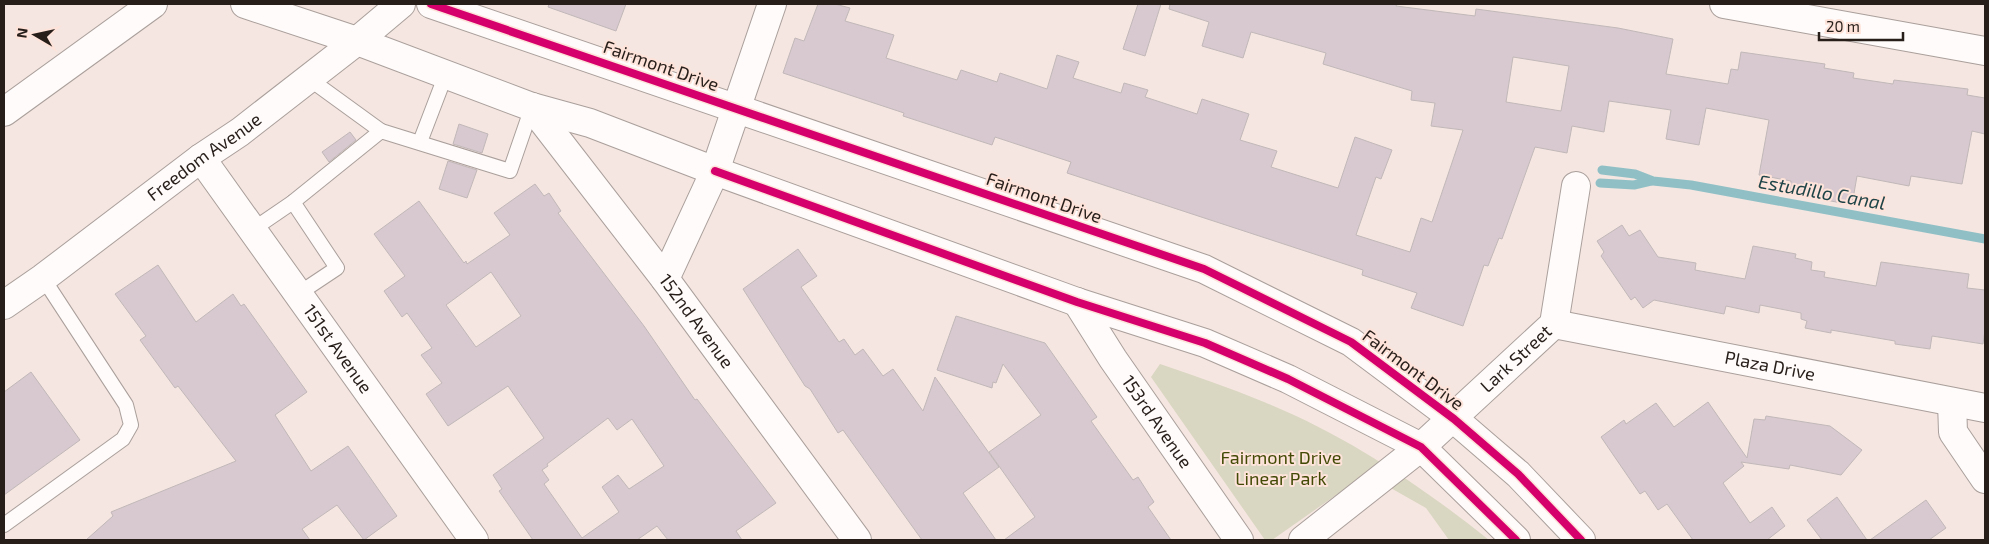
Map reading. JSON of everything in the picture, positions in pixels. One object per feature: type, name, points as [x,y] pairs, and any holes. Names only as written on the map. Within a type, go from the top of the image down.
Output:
[{"type":"main road","points":[[4,112],[153,4]]},
{"type":"main road","points":[[246,4],[357,41],[532,107],[590,123],[715,171],[1077,302],[1206,343],[1288,379],[1421,447],[1516,540]]},
{"type":"main road","name":"Freedom Avenue","points":[[4,305],[43,278],[201,158],[240,132],[357,41],[400,4]]},
{"type":"main road","name":"Fairmont Drive","points":[[431,4],[1204,269],[1351,342],[1454,418],[1518,474],[1581,540]]},
{"type":"main road","points":[[665,279],[715,171],[772,4]]},
{"type":"main road","points":[[1724,4],[1985,51]]},
{"type":"main road","name":"152nd Avenue","points":[[532,107],[665,279],[857,540]]},
{"type":"main road","name":"151st Avenue","points":[[201,158],[474,540]]},
{"type":"main road","name":"Lark Street","points":[[1303,540],[1421,447],[1554,324],[1576,186]]},
{"type":"main road","name":"153rd Avenue","points":[[1077,302],[1113,359],[1239,540]]},
{"type":"main road","name":"Plaza Drive","points":[[1554,324],[1985,408]]},
{"type":"main road","points":[[1952,402],[1953,432],[1985,478]]},
{"type":"lane","points":[[420,142],[446,74]]},
{"type":"lane","points":[[308,78],[381,131],[510,171],[532,107]]},
{"type":"lane","points":[[252,230],[292,202],[381,131]]},
{"type":"lane","points":[[292,202],[338,268],[298,294]]},
{"type":"lane","points":[[4,525],[122,439],[131,425],[126,404],[43,278]]},
{"type":"green space","name":"Fairmont Drive Linear Park","points":[[1160,364],[1251,397],[1324,430],[1409,481],[1489,540],[1449,540],[1426,508],[1366,474],[1272,540],[1265,540],[1151,377]]},
{"type":"building","points":[[549,4],[626,4],[616,31],[548,7]]},
{"type":"building","points":[[818,4],[835,4],[850,8],[845,21],[894,35],[886,58],[957,80],[961,70],[997,82],[1000,73],[1047,89],[1057,55],[1079,62],[1073,78],[1121,93],[1124,83],[1148,90],[1145,97],[1197,114],[1202,99],[1249,114],[1240,140],[1277,151],[1271,167],[1338,188],[1355,137],[1392,150],[1381,179],[1376,177],[1356,235],[1410,252],[1421,218],[1432,222],[1463,130],[1431,126],[1435,103],[1411,100],[1412,91],[1323,64],[1326,53],[1251,32],[1243,58],[1202,46],[1209,22],[1169,9],[1170,4],[1397,4],[1396,6],[1475,16],[1476,9],[1618,28],[1673,39],[1666,74],[1728,84],[1731,69],[1738,70],[1741,52],[1825,64],[1824,68],[1854,73],[1853,78],[1893,84],[1894,80],[1968,89],[1967,95],[1985,98],[1985,134],[1972,131],[1962,184],[1911,176],[1909,186],[1857,176],[1852,205],[1789,193],[1791,181],[1759,175],[1769,120],[1706,108],[1699,145],[1666,139],[1671,110],[1609,101],[1604,132],[1572,126],[1567,153],[1535,147],[1502,239],[1499,238],[1488,266],[1484,265],[1463,326],[1411,308],[1417,293],[1362,275],[1363,270],[1067,173],[1071,162],[995,137],[992,145],[903,116],[904,113],[783,73],[795,38],[804,41]],"holes":[[[1513,57],[1569,66],[1561,111],[1506,102]]]},
{"type":"building","points":[[1138,4],[1161,4],[1145,56],[1123,49]]},
{"type":"building","points":[[459,124],[488,134],[482,153],[453,144]]},
{"type":"building","points":[[350,132],[356,140],[329,162],[322,152]]},
{"type":"building","points":[[448,161],[477,170],[467,198],[439,189]]},
{"type":"building","points":[[535,184],[544,196],[549,193],[561,211],[558,213],[644,326],[695,400],[697,399],[776,503],[736,531],[742,540],[668,540],[657,526],[637,540],[533,540],[499,491],[502,489],[493,475],[544,438],[508,386],[448,426],[426,394],[442,383],[421,355],[432,348],[407,313],[402,317],[384,291],[405,276],[374,234],[419,201],[464,263],[466,261],[467,264],[510,235],[494,213]],"holes":[[[491,272],[521,316],[476,347],[446,305]],[[608,418],[617,430],[632,419],[664,466],[629,489],[618,475],[602,487],[619,512],[582,538],[544,484],[549,480],[542,470],[548,466],[547,464]]]},
{"type":"building","points":[[1622,225],[1629,236],[1640,230],[1658,257],[1696,263],[1695,270],[1745,279],[1753,246],[1796,254],[1795,258],[1812,262],[1811,270],[1825,272],[1824,277],[1876,286],[1881,262],[1969,274],[1967,288],[1985,290],[1983,344],[1932,336],[1930,349],[1895,344],[1895,341],[1831,330],[1831,333],[1805,328],[1807,321],[1801,319],[1801,313],[1760,305],[1759,313],[1726,306],[1724,314],[1654,300],[1643,308],[1635,297],[1631,300],[1601,256],[1604,252],[1597,241]]},
{"type":"building","points":[[798,249],[817,276],[801,287],[839,342],[844,339],[855,355],[863,349],[883,376],[893,369],[923,411],[935,377],[999,467],[963,493],[996,540],[922,540],[843,430],[838,433],[810,389],[805,386],[743,289]]},
{"type":"building","points":[[158,265],[196,322],[233,294],[241,306],[244,304],[307,392],[275,415],[311,471],[348,446],[397,516],[364,540],[337,505],[302,529],[310,540],[86,540],[113,516],[111,512],[236,461],[178,386],[175,388],[140,340],[146,336],[115,294]]},
{"type":"building","points":[[956,316],[1045,343],[1097,417],[1091,421],[1133,480],[1138,477],[1154,502],[1148,507],[1171,540],[1004,540],[1035,517],[989,452],[1041,415],[1003,364],[996,383],[993,382],[992,388],[937,370]]},
{"type":"building","points":[[31,372],[80,440],[4,495],[4,392]]},
{"type":"building","points":[[1708,402],[1747,458],[1754,419],[1765,420],[1766,416],[1830,426],[1862,450],[1841,475],[1790,465],[1789,469],[1741,462],[1744,466],[1723,483],[1750,523],[1772,507],[1785,526],[1767,540],[1693,540],[1667,504],[1658,510],[1645,491],[1640,494],[1601,437],[1624,420],[1626,424],[1656,403],[1674,427]]},
{"type":"building","points":[[1837,497],[1867,540],[1822,540],[1807,520]]},
{"type":"building","points":[[1926,500],[1946,528],[1929,540],[1870,540]]},
{"type":"waterway","name":"Estudillo Canal","points":[[1602,170],[1635,174],[1653,181],[1691,185],[1985,239]]},
{"type":"waterway","name":"Estudillo Canal","points":[[1600,183],[1634,185],[1651,181]]},
{"type":"cycle path","points":[[431,4],[1204,269],[1351,342],[1454,419],[1518,474],[1581,540]]},
{"type":"cycle path","points":[[715,171],[1077,302],[1205,343],[1288,379],[1421,447],[1516,540]]}]
